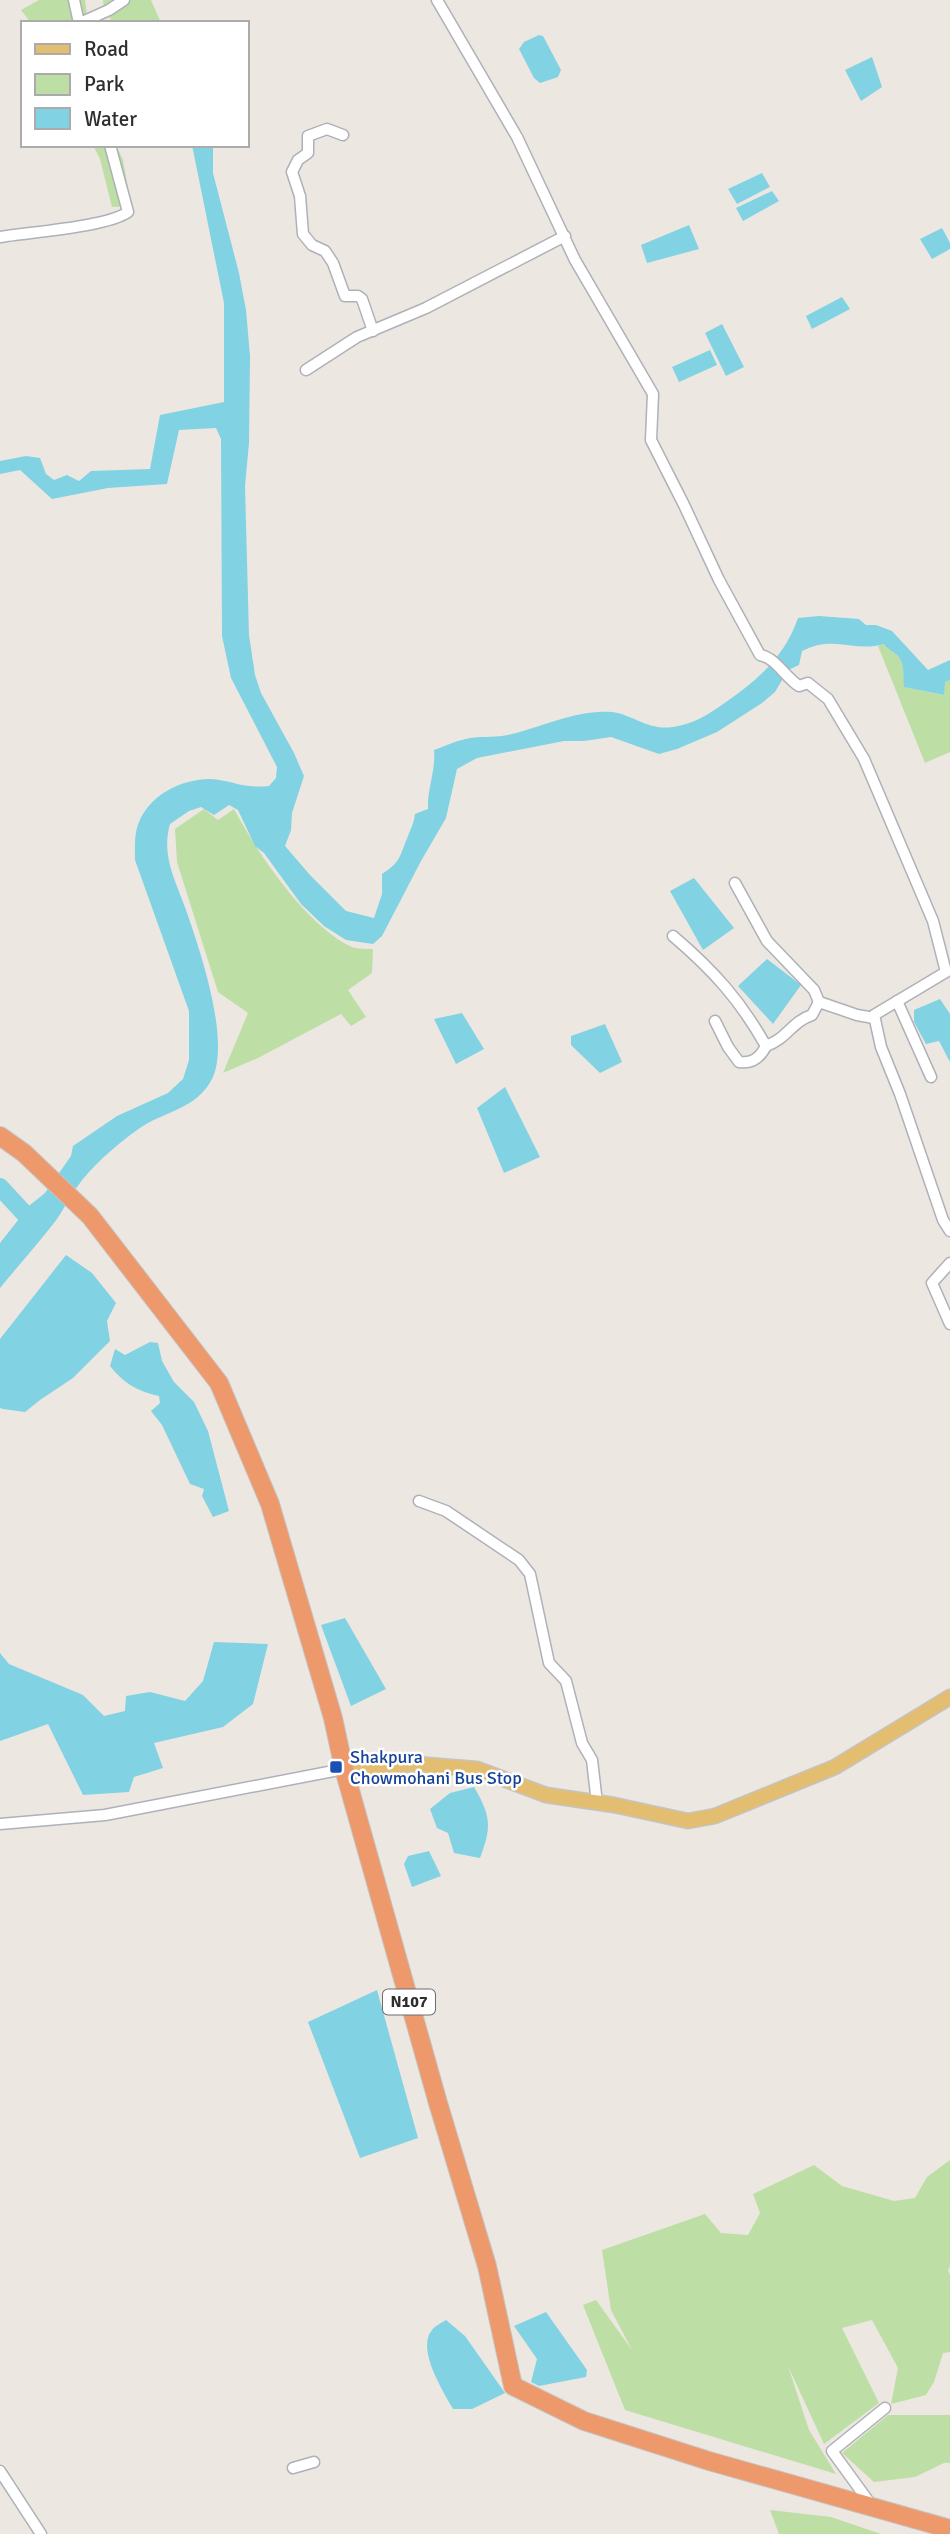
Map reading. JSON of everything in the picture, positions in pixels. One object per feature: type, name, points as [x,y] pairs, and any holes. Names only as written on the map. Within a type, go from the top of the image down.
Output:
[{"type":"highway","name":"N107","points":[[0,1136],[24,1153],[90,1216],[219,1383],[270,1504],[333,1718],[344,1769],[438,2102],[487,2266],[513,2386],[584,2421],[709,2461],[950,2529]]},
{"type":"main road","points":[[344,1769],[415,1764],[477,1769],[546,1795],[688,1821],[715,1816],[835,1768],[950,1697]]},
{"type":"street","points":[[74,0],[79,21]]},
{"type":"street","points":[[84,21],[124,0]]},
{"type":"street","points":[[437,0],[517,137],[575,260],[653,394],[651,440],[719,580],[760,655],[769,657],[787,679],[799,686],[808,683],[828,699],[864,759],[933,921],[946,972],[874,1015],[874,1018],[881,1047],[943,1220],[950,1231]]},
{"type":"street","points":[[343,135],[327,129],[308,136],[308,153],[298,160],[292,172],[300,196],[303,234],[313,245],[325,251],[345,296],[358,296],[362,299],[373,331]]},
{"type":"street","points":[[0,237],[102,222],[120,218],[128,212],[111,147]]},
{"type":"street","points":[[306,370],[357,338],[426,308],[565,236]]},
{"type":"street","points":[[735,883],[766,941],[814,990],[819,1002]]},
{"type":"street","points":[[673,936],[698,957],[738,1000],[766,1046]]},
{"type":"street","points":[[897,1001],[932,1077]]},
{"type":"street","points":[[819,1002],[874,1018]]},
{"type":"street","points":[[716,1021],[738,1062],[748,1063],[761,1055],[766,1046],[781,1041],[800,1019],[812,1015],[819,1002]]},
{"type":"street","points":[[950,1264],[932,1283],[950,1324]]},
{"type":"street","points":[[419,1501],[446,1511],[519,1560],[530,1574],[549,1663],[566,1681],[582,1743],[592,1760],[597,1803]]},
{"type":"street","points":[[0,1824],[105,1815],[344,1769]]},
{"type":"street","points":[[872,2507],[832,2451],[885,2408]]},
{"type":"street","points":[[293,2468],[314,2462]]},
{"type":"street","points":[[0,2471],[41,2534]]},
{"type":"green space","points":[[39,0],[85,0],[88,21],[29,21],[21,10]]},
{"type":"green space","points":[[103,0],[151,0],[160,21],[112,21],[104,8]]},
{"type":"green space","points":[[94,147],[117,147],[123,160],[131,206],[112,207],[100,159]]},
{"type":"green space","points":[[884,644],[900,659],[905,687],[943,695],[945,682],[950,680],[950,752],[925,763],[878,646]]},
{"type":"green space","points":[[204,809],[218,820],[234,809],[269,866],[317,923],[352,947],[373,949],[372,973],[348,990],[366,1017],[351,1026],[341,1014],[258,1058],[223,1073],[248,1013],[218,992],[177,862],[175,829]]},
{"type":"green space","points":[[950,2160],[950,2352],[943,2353],[934,2382],[926,2395],[891,2404],[898,2368],[872,2320],[842,2328],[879,2403],[824,2444],[788,2366],[809,2430],[836,2474],[625,2410],[583,2305],[596,2300],[632,2350],[611,2310],[602,2250],[705,2214],[721,2233],[748,2235],[760,2213],[753,2194],[814,2165],[842,2186],[894,2201],[915,2198],[927,2177]]},
{"type":"green space","points":[[888,2415],[950,2415],[950,2463],[944,2463],[915,2477],[874,2482],[842,2453]]},
{"type":"green space","points":[[770,2510],[831,2517],[881,2534],[779,2534]]},
{"type":"water","points":[[539,35],[543,36],[561,70],[558,77],[540,83],[534,78],[519,49],[524,42]]},
{"type":"water","points":[[872,57],[882,87],[861,101],[845,70]]},
{"type":"water","points":[[192,147],[213,147],[213,173],[246,310],[250,356],[249,443],[245,486],[249,635],[255,675],[261,693],[304,776],[285,846],[346,911],[374,918],[382,894],[382,874],[399,858],[415,814],[428,809],[434,750],[447,745],[470,738],[507,735],[587,713],[619,713],[648,725],[664,728],[688,724],[713,711],[759,676],[786,644],[798,618],[819,616],[859,619],[866,625],[876,625],[892,631],[928,670],[950,660],[950,680],[945,682],[944,695],[904,687],[900,659],[884,644],[825,644],[802,651],[799,665],[788,670],[775,692],[762,703],[717,732],[677,749],[659,754],[611,737],[564,741],[477,758],[457,769],[446,818],[382,936],[373,944],[346,940],[324,926],[301,904],[264,853],[255,846],[238,810],[229,805],[214,815],[201,807],[189,811],[170,824],[167,847],[170,867],[199,948],[216,1019],[217,1062],[212,1079],[206,1089],[190,1103],[143,1126],[101,1160],[76,1188],[48,1231],[0,1288],[0,1243],[30,1205],[45,1193],[71,1156],[73,1146],[117,1116],[168,1093],[183,1079],[189,1060],[189,1011],[135,860],[136,831],[144,812],[168,790],[188,782],[210,779],[269,786],[276,778],[277,767],[231,678],[222,636],[221,439],[216,428],[179,430],[167,484],[108,488],[52,499],[20,470],[0,474],[0,461],[26,456],[40,458],[46,474],[54,480],[67,475],[79,481],[91,471],[150,469],[160,415],[224,402],[224,303]]},
{"type":"water","points":[[762,173],[770,187],[737,204],[728,189]]},
{"type":"water","points":[[772,191],[779,201],[743,221],[736,208]]},
{"type":"water","points":[[689,225],[699,249],[647,263],[641,245]]},
{"type":"water","points":[[942,228],[950,243],[950,249],[932,259],[920,239]]},
{"type":"water","points":[[842,297],[850,309],[812,329],[806,316]]},
{"type":"water","points":[[722,324],[744,367],[726,376],[705,333]]},
{"type":"water","points":[[710,350],[717,365],[679,382],[672,367]]},
{"type":"water","points":[[694,878],[734,928],[703,950],[670,891]]},
{"type":"water","points":[[767,959],[801,985],[773,1024],[738,986]]},
{"type":"water","points":[[940,999],[950,1014],[950,1062],[939,1041],[926,1044],[914,1022],[914,1010]]},
{"type":"water","points":[[462,1013],[484,1049],[456,1064],[434,1019]]},
{"type":"water","points":[[605,1024],[622,1062],[600,1073],[571,1045],[571,1036]]},
{"type":"water","points":[[505,1087],[540,1157],[504,1173],[477,1108]]},
{"type":"water","points":[[66,1255],[92,1273],[116,1303],[107,1321],[110,1341],[73,1378],[25,1412],[0,1408],[0,1339]]},
{"type":"water","points":[[150,1342],[158,1343],[162,1361],[174,1382],[194,1402],[208,1431],[229,1511],[213,1517],[202,1496],[204,1489],[190,1484],[162,1425],[151,1411],[160,1403],[159,1396],[132,1386],[110,1366],[115,1349],[125,1355]]},
{"type":"water","points":[[345,1618],[386,1689],[351,1706],[321,1625]]},
{"type":"water","points":[[214,1642],[268,1644],[253,1704],[223,1727],[154,1743],[163,1768],[134,1777],[129,1792],[83,1795],[48,1724],[0,1741],[0,1653],[9,1664],[83,1695],[104,1716],[125,1711],[126,1696],[150,1692],[185,1701],[203,1681]]},
{"type":"water","points":[[474,1787],[484,1806],[488,1822],[487,1838],[480,1858],[454,1853],[448,1833],[437,1828],[430,1809],[450,1793]]},
{"type":"water","points":[[429,1851],[441,1876],[412,1887],[404,1864],[408,1856]]},
{"type":"water","points":[[377,1990],[418,2138],[360,2158],[308,2022]]},
{"type":"water","points":[[546,2312],[587,2370],[586,2377],[539,2386],[531,2382],[537,2359],[514,2326]]},
{"type":"water","points":[[446,2320],[465,2336],[505,2393],[472,2409],[453,2409],[433,2370],[427,2348],[432,2330]]},
{"type":"waterway","points":[[0,1187],[24,1213],[31,1216]]},
{"type":"place","name":"Shakpura Chowmohani Bus Stop","points":[[336,1767]]}]
